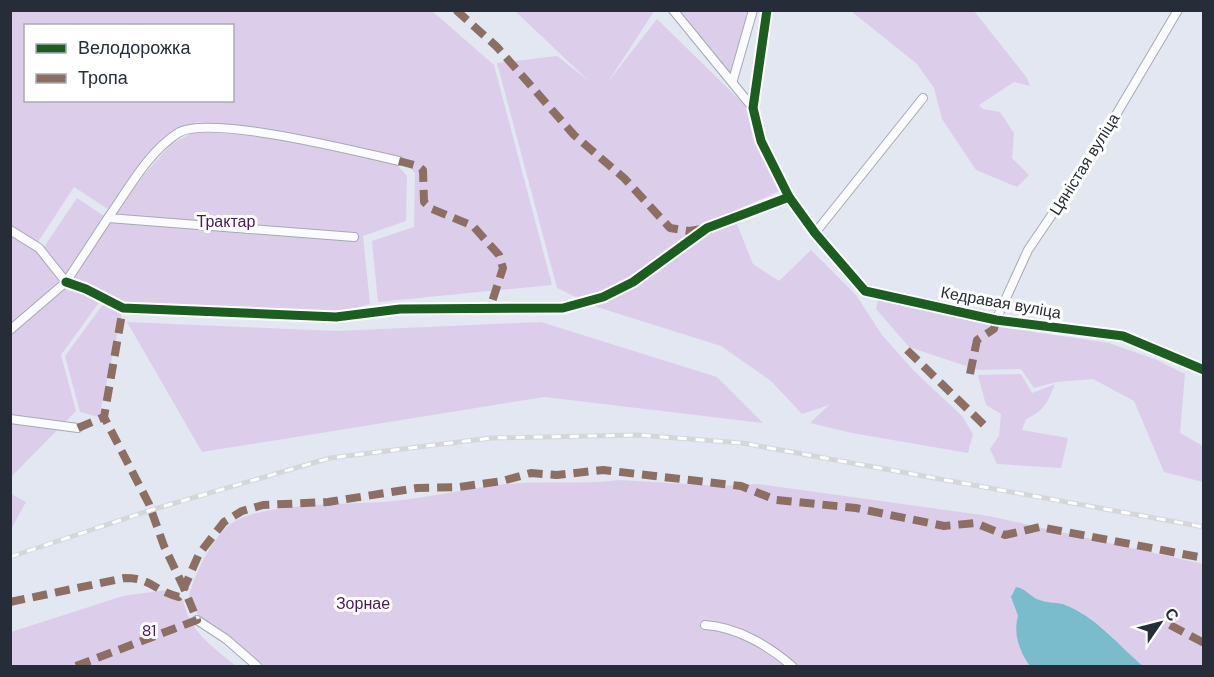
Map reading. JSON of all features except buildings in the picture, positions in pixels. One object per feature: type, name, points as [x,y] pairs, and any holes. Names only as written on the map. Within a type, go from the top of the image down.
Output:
[{"type":"street","points":[[673,10],[733,80],[753,108]]},
{"type":"street","points":[[733,80],[753,10]]},
{"type":"street","points":[[753,108],[766,10]]},
{"type":"street","name":"Цяністая вуліца","points":[[996,320],[1028,250],[1091,157],[1178,10]]},
{"type":"street","points":[[815,233],[923,98]]},
{"type":"street","name":"Кедравая вуліца","points":[[753,108],[761,141],[789,197],[815,233],[865,291],[996,320],[1123,336],[1203,370]]},
{"type":"street","points":[[10,330],[66,282],[138,175],[168,141],[180,132],[198,126],[301,138],[399,161]]},
{"type":"street","points":[[10,230],[39,248],[66,282],[86,289],[123,308],[336,317],[400,309],[563,308],[603,297],[633,282],[707,228],[789,197]]},
{"type":"street","points":[[108,218],[354,237]]},
{"type":"street","points":[[10,419],[78,428]]},
{"type":"street","points":[[197,620],[226,639],[253,665]]},
{"type":"street","points":[[705,624],[751,638],[792,666]]},
{"type":"green space","points":[[10,11],[432,11],[494,65],[552,285],[378,302],[372,241],[414,227],[415,173],[401,157],[302,135],[197,122],[166,138],[108,209],[74,187],[38,242],[11,226]]},
{"type":"green space","points":[[515,11],[652,11],[653,13],[608,82],[657,19],[746,106],[753,138],[780,191],[732,212],[753,264],[779,281],[811,250],[856,295],[882,335],[914,371],[962,416],[973,434],[968,453],[852,433],[810,423],[829,405],[802,414],[771,381],[721,346],[597,307],[557,288],[497,63],[557,56],[590,82]]},
{"type":"green space","points":[[676,11],[752,11],[733,80]]},
{"type":"green space","points":[[851,11],[974,11],[1027,78],[1030,86],[1014,82],[979,105],[983,109],[1000,112],[1014,133],[1012,158],[1029,175],[1017,187],[976,170],[942,119],[934,88],[917,64]]},
{"type":"green space","name":"Трактар","points":[[198,130],[301,142],[397,165],[407,176],[406,221],[363,236],[370,304],[336,313],[124,304],[103,297],[61,355],[76,411],[11,477],[10,235],[40,253],[77,198],[110,220],[141,178],[171,144]]},
{"type":"green space","points":[[107,299],[123,308],[99,417],[80,412],[65,356]]},
{"type":"green space","points":[[878,299],[993,326],[1109,343],[1157,360],[1185,374],[1180,433],[1203,446],[1203,482],[1164,472],[1134,401],[1093,379],[1057,382],[1034,388],[1021,369],[978,370],[909,347],[876,309]]},
{"type":"green space","points":[[127,322],[337,331],[541,322],[717,377],[763,423],[544,397],[202,452]]},
{"type":"green space","points":[[1021,374],[1032,393],[1055,384],[1045,405],[1026,419],[1022,430],[1068,438],[1061,468],[997,464],[990,449],[999,436],[1001,414],[986,405],[978,375]]},
{"type":"green space","name":"Зорнае","points":[[620,480],[719,486],[758,484],[989,516],[1203,564],[1203,666],[1143,666],[1086,615],[1063,604],[1037,599],[1016,587],[1014,606],[1018,616],[1017,636],[1020,648],[1030,666],[264,666],[231,638],[200,619],[189,597],[199,568],[211,547],[225,529],[245,516],[283,508],[398,501],[512,484]]},
{"type":"green space","points":[[11,494],[26,502],[11,529]]},
{"type":"green space","name":"81","points":[[166,590],[182,597],[195,628],[209,644],[236,666],[11,666],[11,632],[123,596]]},
{"type":"water","points":[[1016,587],[1045,602],[1063,604],[1075,609],[1106,632],[1143,666],[1030,666],[1020,648],[1017,635],[1018,616],[1011,597]]},
{"type":"railway","points":[[10,557],[151,510],[330,458],[491,438],[637,435],[742,443],[1204,527]]},
{"type":"marked path","points":[[456,10],[497,47],[574,135],[624,178],[670,228],[689,231],[701,229]]},
{"type":"marked path","points":[[399,161],[418,166],[423,170],[424,202],[432,209],[473,226],[499,255],[503,268],[490,308]]},
{"type":"marked path","points":[[10,602],[125,578],[147,582],[164,592],[179,597],[182,594],[184,588],[164,546],[149,504],[104,417],[123,308]]},
{"type":"marked path","points":[[970,374],[977,340],[994,329],[996,320]]},
{"type":"marked path","points":[[907,350],[984,425]]},
{"type":"marked path","points":[[78,428],[104,417]]},
{"type":"marked path","points":[[76,666],[197,620],[184,588],[199,554],[224,522],[242,511],[263,505],[328,502],[417,488],[459,487],[502,481],[531,473],[557,475],[603,470],[741,486],[776,500],[856,508],[944,526],[975,523],[1005,535],[1040,527],[1204,558]]},
{"type":"marked path","points":[[1170,625],[1204,643]]},
{"type":"cycle path","points":[[767,10],[753,108],[761,141],[789,197],[815,233],[865,291],[996,320],[1123,336],[1204,370]]},
{"type":"cycle path","points":[[66,282],[86,289],[123,308],[336,317],[400,309],[563,308],[603,297],[633,282],[707,228],[789,197]]}]
